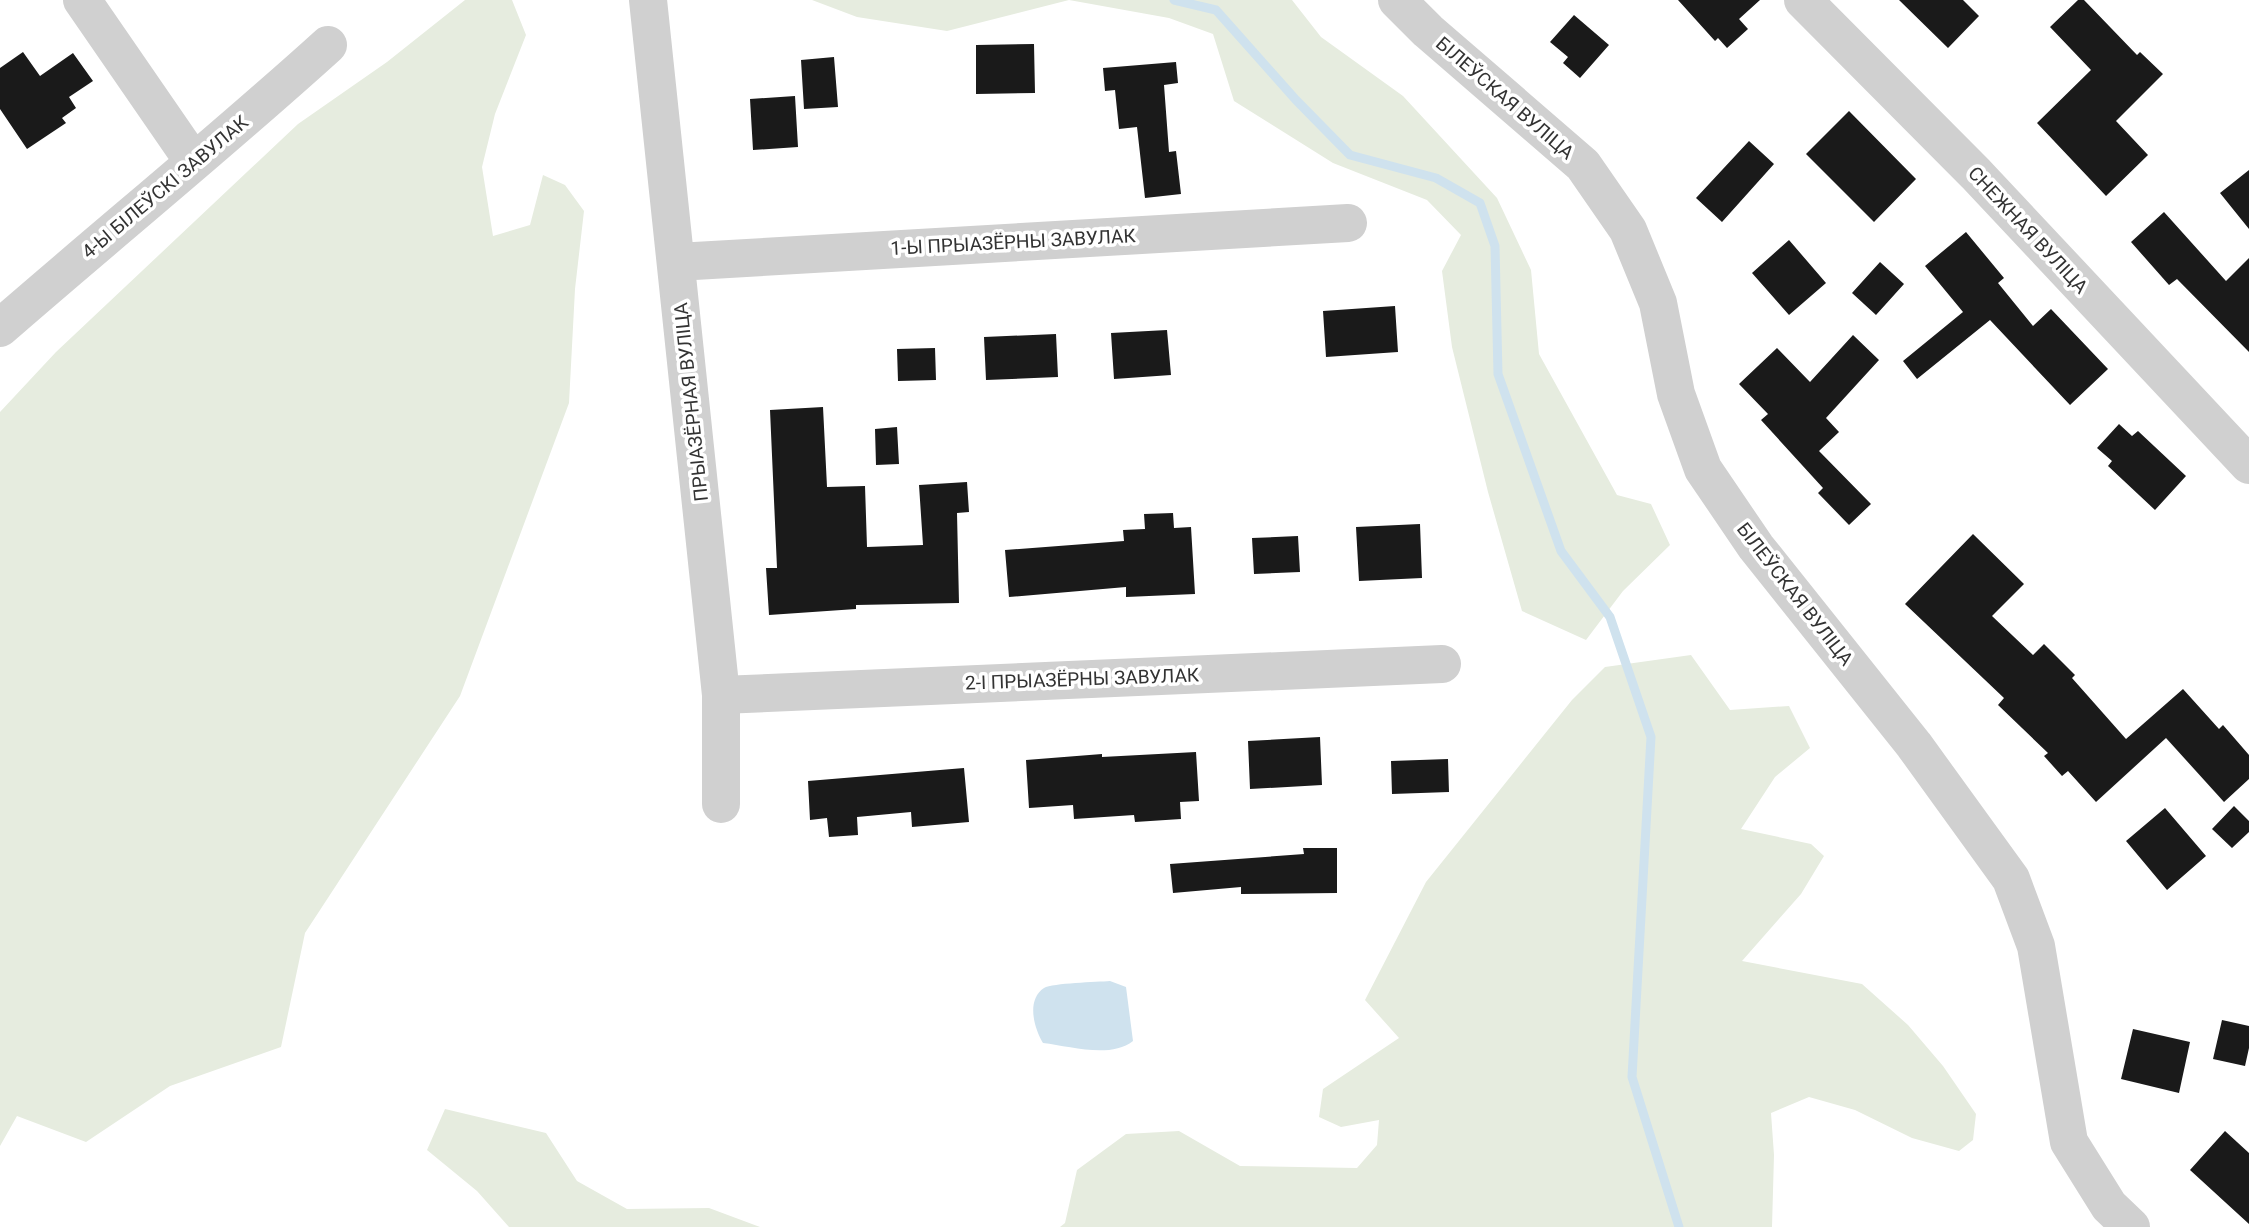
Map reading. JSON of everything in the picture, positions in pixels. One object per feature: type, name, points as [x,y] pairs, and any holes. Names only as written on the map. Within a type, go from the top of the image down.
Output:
[{"type":"street","points":[[82,0],[193,161]]},
{"type":"street","name":"ПРЫАЗЁРНАЯ ВУЛІЦА","points":[[648,0],[722,695],[721,804]]},
{"type":"street","name":"БІЛЕЎСКАЯ ВУЛІЦА","points":[[1397,0],[1428,31],[1583,165],[1628,230],[1658,303],[1676,394],[1703,469],[1756,547],[1914,744],[2011,879],[2036,946],[2069,1142],[2109,1206],[2131,1227]]},
{"type":"street","name":"СНЕЖНАЯ ВУЛІЦА","points":[[1803,0],[1976,174],[2249,465]]},
{"type":"street","name":"4-Ы БІЛЕЎСКІ ЗАВУЛАК","points":[[0,328],[193,161],[245,120],[328,45]]},
{"type":"street","name":"1-Ы ПРЫАЗЁРНЫ ЗАВУЛАК","points":[[677,262],[1348,223]]},
{"type":"street","name":"2-І ПРЫАЗЁРНЫ ЗАВУЛАК","points":[[722,695],[1443,664]]},
{"type":"shaded area","points":[[465,0],[512,0],[526,35],[495,114],[482,167],[493,236],[530,225],[543,175],[565,185],[584,211],[575,289],[569,403],[460,696],[305,933],[281,1047],[170,1086],[86,1142],[17,1116],[0,1146],[0,412],[56,352],[298,124],[387,62]]},
{"type":"shaded area","points":[[812,0],[1069,0],[947,31],[857,17]]},
{"type":"shaded area","points":[[1069,0],[1292,0],[1321,37],[1403,96],[1497,198],[1531,270],[1539,354],[1617,495],[1651,504],[1670,545],[1623,591],[1586,640],[1522,611],[1488,492],[1452,347],[1442,271],[1461,235],[1427,200],[1333,163],[1234,101],[1213,34],[1169,18]]},
{"type":"shaded area","points":[[1691,655],[1730,710],[1789,706],[1810,748],[1775,777],[1741,829],[1811,844],[1824,856],[1801,894],[1742,961],[1862,984],[1908,1025],[1943,1066],[1976,1114],[1973,1140],[1959,1151],[1912,1138],[1855,1110],[1809,1097],[1771,1113],[1774,1155],[1772,1227],[1060,1227],[1065,1223],[1077,1170],[1126,1134],[1179,1131],[1240,1166],[1357,1168],[1377,1145],[1379,1120],[1341,1127],[1319,1117],[1323,1089],[1399,1038],[1365,1000],[1426,882],[1572,700],[1605,667]]},
{"type":"shaded area","points":[[445,1109],[546,1133],[577,1181],[627,1209],[709,1208],[760,1227],[509,1227],[477,1191],[427,1150]]},
{"type":"water","points":[[1110,981],[1126,987],[1133,1041],[1124,1046],[1102,1050],[1043,1043],[1033,1014],[1038,993],[1049,986]]},
{"type":"building","points":[[1678,0],[1760,0],[1739,19],[1748,29],[1727,48],[1718,38],[1715,41]]},
{"type":"building","points":[[1899,0],[1963,0],[1979,16],[1948,48]]},
{"type":"building","points":[[2078,0],[2084,0],[2137,55],[2140,52],[2163,74],[2116,121],[2148,155],[2106,196],[2037,123],[2091,70],[2050,27]]},
{"type":"building","points":[[1574,15],[1609,45],[1580,78],[1563,63],[1568,57],[1550,42]]},
{"type":"building","points":[[1034,44],[1035,93],[976,94],[976,45]]},
{"type":"building","points":[[23,52],[40,76],[73,53],[93,81],[69,97],[76,108],[62,118],[66,123],[27,149],[0,109],[0,68]]},
{"type":"building","points":[[834,57],[838,107],[804,109],[801,60]]},
{"type":"building","points":[[1176,62],[1178,83],[1164,85],[1169,152],[1176,151],[1181,194],[1145,198],[1137,127],[1119,129],[1115,90],[1105,91],[1103,68]]},
{"type":"building","points":[[795,96],[798,147],[753,150],[750,99]]},
{"type":"building","points":[[1849,111],[1916,179],[1874,222],[1806,154]]},
{"type":"building","points":[[1749,141],[1774,164],[1722,222],[1696,198]]},
{"type":"building","points":[[2249,170],[2249,229],[2220,193]]},
{"type":"building","points":[[2164,212],[2226,281],[2249,258],[2249,352],[2177,279],[2169,285],[2131,242]]},
{"type":"building","points":[[1966,232],[2004,278],[1998,283],[2033,326],[2051,309],[2108,369],[2070,405],[1990,320],[1917,379],[1903,361],[1963,312],[1925,266]]},
{"type":"building","points":[[1789,240],[1826,283],[1789,315],[1752,273]]},
{"type":"building","points":[[1880,262],[1904,284],[1876,315],[1852,293]]},
{"type":"building","points":[[1395,306],[1398,352],[1326,357],[1323,311]]},
{"type":"building","points":[[1167,330],[1171,375],[1114,379],[1111,333]]},
{"type":"building","points":[[1056,334],[1058,377],[986,380],[984,337]]},
{"type":"building","points":[[1853,335],[1879,360],[1826,418],[1839,432],[1819,451],[1871,504],[1849,525],[1818,493],[1823,488],[1761,420],[1768,414],[1739,384],[1777,348],[1810,382]]},
{"type":"building","points":[[935,348],[936,380],[898,381],[897,349]]},
{"type":"building","points":[[823,407],[827,487],[865,486],[867,547],[923,545],[919,485],[967,482],[969,512],[957,513],[959,603],[856,605],[856,609],[769,615],[766,568],[777,568],[770,410]]},
{"type":"building","points":[[2119,424],[2132,436],[2138,431],[2186,476],[2155,510],[2108,466],[2112,461],[2097,448]]},
{"type":"building","points":[[897,427],[899,464],[876,465],[875,429]]},
{"type":"building","points":[[1173,513],[1174,528],[1191,527],[1195,594],[1126,597],[1126,587],[1009,597],[1005,550],[1124,541],[1123,530],[1145,529],[1144,514]]},
{"type":"building","points":[[1420,524],[1422,578],[1359,581],[1356,527]]},
{"type":"building","points":[[1973,534],[2024,584],[1992,616],[2033,655],[2044,644],[2075,675],[2072,678],[2126,739],[2183,689],[2219,729],[2223,725],[2249,755],[2249,779],[2224,802],[2166,738],[2096,802],[2068,771],[2062,776],[2044,756],[2048,753],[1998,705],[2004,698],[1905,604]]},
{"type":"building","points":[[1298,536],[1300,572],[1254,574],[1252,538]]},
{"type":"building","points":[[1320,737],[1322,785],[1250,789],[1248,741]]},
{"type":"building","points":[[1196,752],[1199,801],[1180,802],[1181,819],[1135,822],[1134,815],[1074,819],[1073,805],[1029,808],[1026,760],[1102,754],[1102,757]]},
{"type":"building","points":[[1448,759],[1449,792],[1392,794],[1391,761]]},
{"type":"building","points":[[964,768],[969,822],[912,827],[911,812],[857,817],[858,835],[829,837],[827,818],[810,820],[808,781]]},
{"type":"building","points":[[2234,806],[2249,821],[2249,832],[2232,848],[2212,829]]},
{"type":"building","points":[[2165,808],[2206,856],[2167,890],[2126,841]]},
{"type":"building","points":[[1303,848],[1337,848],[1337,893],[1241,894],[1241,887],[1173,893],[1170,864],[1304,854]]},
{"type":"building","points":[[2222,1020],[2249,1026],[2249,1048],[2245,1066],[2213,1059]]},
{"type":"building","points":[[2133,1029],[2190,1042],[2179,1093],[2121,1079]]},
{"type":"building","points":[[2225,1131],[2249,1153],[2249,1224],[2190,1170]]},
{"type":"waterway","points":[[1174,0],[1216,10],[1296,100],[1350,155],[1436,178],[1480,203],[1495,246],[1498,374],[1561,551],[1610,617],[1651,737],[1632,1077],[1679,1227]]}]
